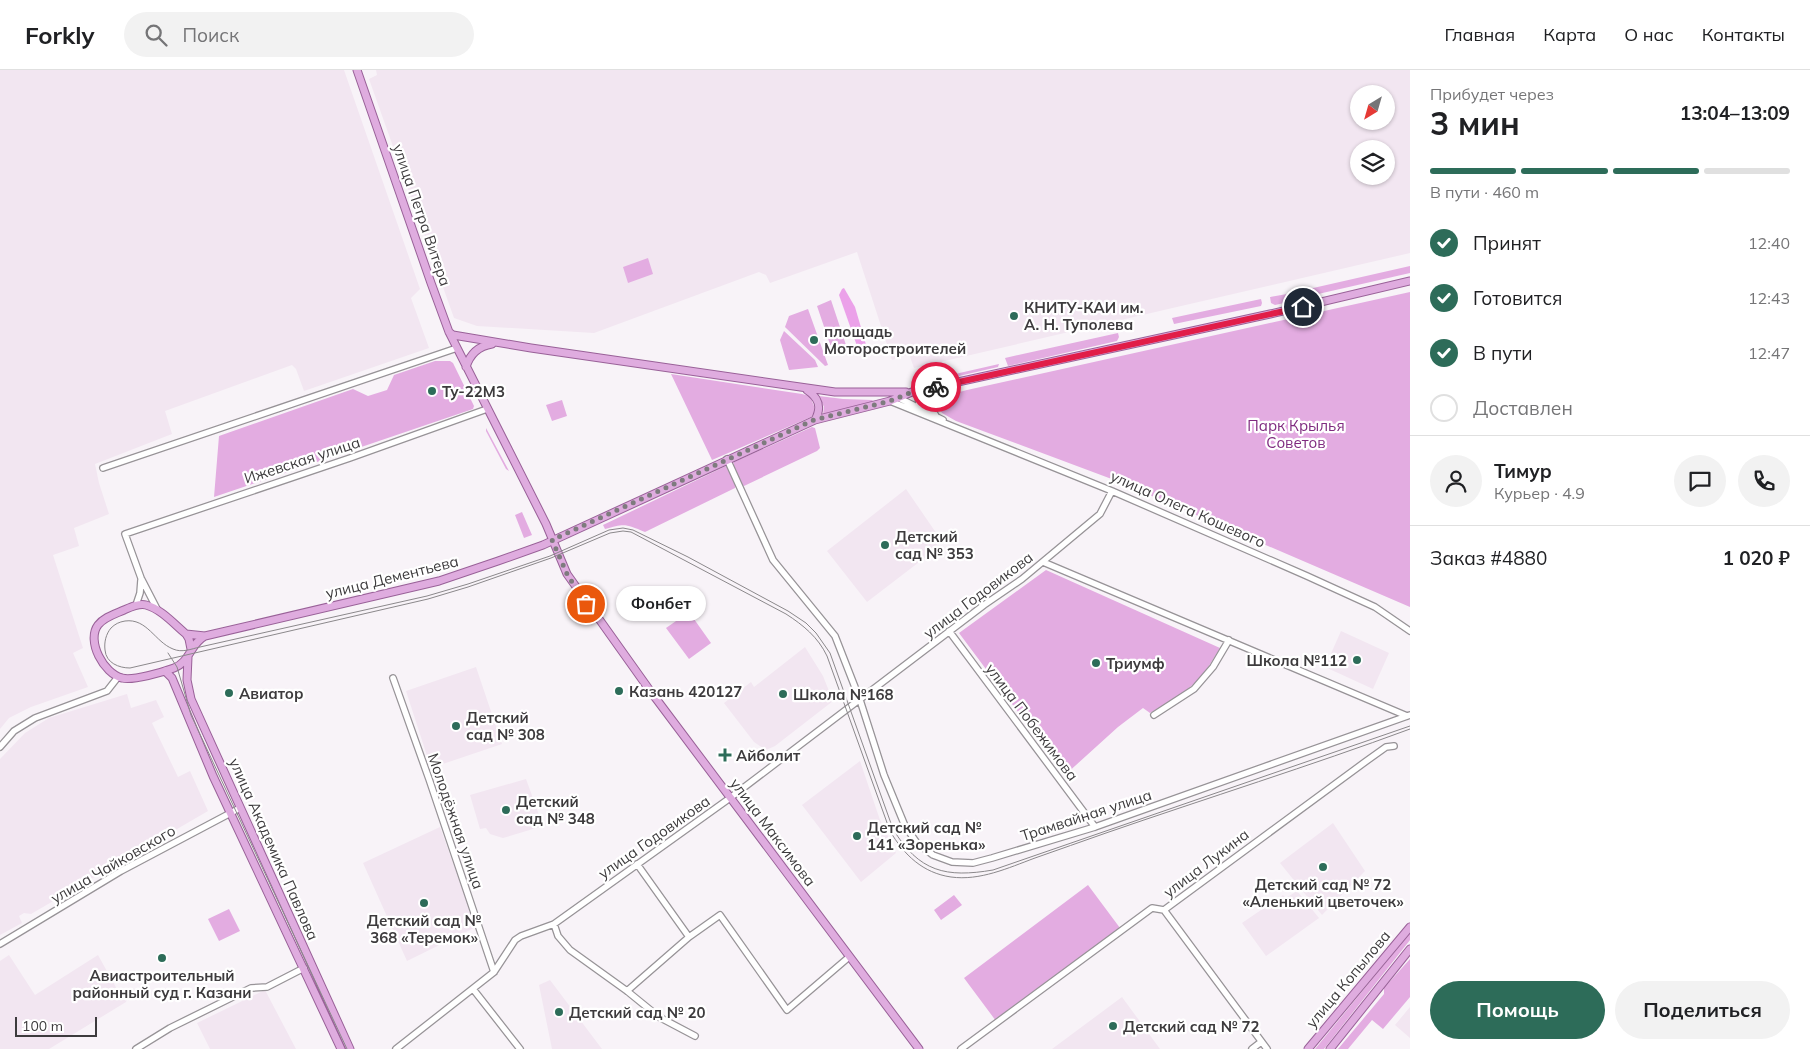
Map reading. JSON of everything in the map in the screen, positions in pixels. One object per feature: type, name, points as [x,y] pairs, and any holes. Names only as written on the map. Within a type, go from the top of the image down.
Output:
[{"type":"main road","name":"улица Петра Витера","points":[[358,70],[430,283],[449,332],[466,367]]},
{"type":"main road","points":[[449,332],[453,335],[502,344],[805,388],[891,397],[1270,314],[1410,281]]},
{"type":"main road","points":[[466,367],[472,354],[481,347],[502,344]]},
{"type":"main road","name":"улица Максимова","points":[[466,367],[546,524],[567,574],[575,588],[919,1049]]},
{"type":"main road","points":[[805,388],[814,394],[819,405],[819,411],[814,420]]},
{"type":"main road","points":[[899,398],[915,392]]},
{"type":"main road","name":"улица Олега Кошевого","points":[[891,397],[899,398]]},
{"type":"main road","name":"улица Дементьева","points":[[186,634],[205,636],[439,581],[536,548],[814,420],[891,397]]},
{"type":"main road","points":[[188,657],[180,665],[165,671],[131,679],[118,676],[108,669],[100,656],[95,646],[95,632],[99,624],[104,620],[136,605],[144,604],[157,609],[186,634],[191,649]]},
{"type":"main road","name":"улица Дементьева","points":[[188,657],[196,642],[205,636]]},
{"type":"main road","name":"улица Академика Павлова","points":[[188,657],[187,672],[191,699],[350,1049]]},
{"type":"main road","name":"улица Академика Павлова","points":[[165,671],[172,678],[181,704],[230,813],[341,1049]]},
{"type":"main road","name":"улица Копылова","points":[[1308,1049],[1410,927]]},
{"type":"main road","name":"улица Копылова","points":[[1330,1049],[1410,949]]},
{"type":"street","points":[[103,468],[457,348]]},
{"type":"street","points":[[936,416],[932,408],[932,400],[942,386]]},
{"type":"street","points":[[915,392],[922,415]]},
{"type":"street","name":"улица Олега Кошевого","points":[[891,397],[922,415],[1112,491],[1375,608],[1410,632]]},
{"type":"street","name":"улица Олега Кошевого","points":[[899,398],[948,424]]},
{"type":"street","name":"Ижевская улица","points":[[141,578],[125,534],[350,458],[487,409]]},
{"type":"street","name":"Трамвайная улица","points":[[727,459],[773,560],[835,636],[860,700],[884,775],[905,826],[917,843],[933,855],[952,862],[972,863],[1095,827],[1409,716]]},
{"type":"street","name":"улица Годовикова","points":[[396,1049],[494,972],[515,940],[554,924],[730,798],[1043,562],[1100,514],[1112,491]]},
{"type":"street","points":[[1043,562],[1409,716]]},
{"type":"street","points":[[136,605],[140,593],[141,578]]},
{"type":"street","points":[[141,578],[157,609]]},
{"type":"street","name":"улица Побежимова","points":[[949,632],[1095,827]]},
{"type":"street","points":[[1154,715],[1194,689],[1213,667],[1229,640]]},
{"type":"street","points":[[0,747],[14,732],[35,718],[107,691],[118,676]]},
{"type":"street","name":"Молодёжная улица","points":[[393,678],[494,972]]},
{"type":"street","name":"улица Лукина","points":[[961,1049],[1152,908],[1164,910],[1386,747],[1394,746]]},
{"type":"street","name":"улица Чайковского","points":[[0,944],[121,871],[240,808]]},
{"type":"street","points":[[637,864],[689,937]]},
{"type":"street","points":[[1164,910],[1267,1049]]},
{"type":"street","points":[[627,990],[689,937],[720,915],[787,1010],[849,956]]},
{"type":"street","points":[[554,924],[558,936],[570,950],[627,990],[659,1017],[695,1036]]},
{"type":"street","points":[[136,1049],[170,1028],[251,988],[267,987],[304,968]]},
{"type":"street","points":[[472,989],[520,1049]]},
{"type":"street","points":[[1252,1049],[1261,1042]]},
{"type":"shaded area","points":[[0,70],[344,70],[420,289],[411,298],[429,348],[304,391],[296,369],[292,365],[165,411],[172,434],[95,464],[109,514],[74,528],[79,546],[53,555],[83,648],[73,653],[88,687],[31,707],[9,718],[0,729]]},
{"type":"shaded area","points":[[376,70],[1410,70],[1410,253],[914,368],[909,354],[892,360],[857,252],[770,283],[766,275],[759,272],[594,333],[477,326],[454,318],[369,79],[377,75]]},
{"type":"shaded area","points":[[844,288],[855,307],[869,355],[857,346],[839,295]]},
{"type":"shaded area","name":"Детский сад № 353","points":[[906,489],[941,540],[927,556],[867,602],[827,551]]},
{"type":"shaded area","name":"Школа №112","points":[[1341,631],[1389,653],[1373,689],[1325,667]]},
{"type":"shaded area","name":"Школа №168","points":[[805,647],[823,676],[833,701],[775,746],[766,750],[754,742],[724,703],[751,682],[754,687]]},
{"type":"shaded area","name":"Детский сад № 308","points":[[476,667],[502,744],[431,768],[406,691]]},
{"type":"shaded area","points":[[127,694],[131,708],[156,700],[164,717],[152,723],[178,777],[190,771],[208,811],[31,914],[24,913],[19,916],[22,923],[0,935],[0,759],[25,733],[49,718]]},
{"type":"shaded area","name":"Детский сад № 141 «Зоренька»","points":[[860,761],[880,820],[896,853],[861,882],[802,805]]},
{"type":"shaded area","name":"Детский сад № 348","points":[[526,779],[543,826],[503,838],[490,834],[486,828],[480,829],[470,795]]},
{"type":"shaded area","name":"Детский сад № 72 «Аленький цветочек»","points":[[1333,823],[1365,871],[1322,915],[1280,863]]},
{"type":"shaded area","name":"Детский сад № 368 «Теремок»","points":[[440,827],[476,927],[407,961],[363,863]]},
{"type":"shaded area","points":[[1297,891],[1319,918],[1266,956],[1242,923],[1283,895],[1286,898]]},
{"type":"shaded area","points":[[9,955],[35,995],[98,955],[118,991],[128,992],[129,996],[126,1002],[49,1049],[0,1049],[0,961]]},
{"type":"shaded area","name":"Детский сад № 20","points":[[550,980],[602,1049],[552,1049],[539,985]]},
{"type":"shaded area","points":[[265,990],[296,1049],[210,1049],[197,1023]]},
{"type":"shaded area","name":"Детский сад № 72","points":[[1122,997],[1160,1049],[1052,1049]]},
{"type":"shaded area","points":[[1410,1007],[1410,1038],[1395,1025]]},
{"type":"green space","points":[[648,258],[653,274],[628,283],[623,267]]},
{"type":"green space","points":[[1410,266],[1410,273],[1305,297],[1301,295],[1300,291]]},
{"type":"green space","name":"Парк Крылья Советов","points":[[1410,292],[1410,607],[1117,481],[956,421],[942,413],[937,404],[938,400],[944,396],[967,390]]},
{"type":"green space","points":[[1287,294],[1289,302],[1275,305],[1271,303],[1270,297]]},
{"type":"green space","points":[[1261,299],[1261,306],[1174,324],[1172,318]]},
{"type":"green space","points":[[831,300],[848,351],[833,353],[817,306]]},
{"type":"green space","points":[[808,309],[828,365],[825,366],[785,327],[789,316]]},
{"type":"green space","points":[[784,331],[815,360],[818,367],[789,370],[780,340]]},
{"type":"green space","points":[[1118,333],[1117,341],[1008,366],[1005,358]]},
{"type":"green space","points":[[435,361],[450,361],[453,363],[474,406],[473,409],[214,497],[219,436],[353,389],[368,396],[387,390],[394,375]]},
{"type":"green space","points":[[999,364],[998,367],[920,385],[920,382]]},
{"type":"green space","points":[[671,374],[810,396],[814,406],[814,413],[811,417],[712,460]]},
{"type":"green space","points":[[819,396],[873,400],[823,414],[824,407]]},
{"type":"green space","points":[[562,400],[567,416],[552,421],[546,405]]},
{"type":"green space","points":[[812,427],[815,428],[820,448],[817,451],[744,486],[742,485],[733,466],[734,462]]},
{"type":"green space","points":[[486,428],[509,471],[506,469]]},
{"type":"green space","points":[[728,465],[736,485],[735,488],[645,532],[625,525],[605,529],[603,525]]},
{"type":"green space","points":[[522,512],[532,535],[524,538],[515,515]]},
{"type":"green space","name":"Триумф","points":[[1046,570],[1220,648],[1202,677],[1178,697],[1150,713],[1143,708],[1118,727],[1065,775],[959,633]]},
{"type":"green space","points":[[689,612],[711,643],[689,659],[666,628]]},
{"type":"green space","points":[[1088,885],[1120,928],[996,1021],[964,978]]},
{"type":"green space","points":[[954,895],[962,905],[941,920],[934,910]]},
{"type":"green space","points":[[229,909],[240,931],[219,941],[208,919]]},
{"type":"green space","points":[[1410,933],[1410,940],[1324,1049],[1315,1049]]},
{"type":"green space","points":[[1410,959],[1410,997],[1383,1029],[1372,1020],[1348,1049],[1338,1049],[1384,994],[1384,988]]},
{"type":"tram line","points":[[1410,726],[993,870],[961,873],[935,869],[924,863],[913,855],[893,829],[830,653],[816,633],[806,623],[788,611],[688,557],[633,530],[623,528],[609,530],[550,556],[427,596],[190,650],[180,651],[167,646],[145,627],[133,621],[117,623],[109,630],[105,644],[106,655],[110,661],[118,666],[130,668],[428,599],[551,558],[610,533],[631,532],[786,614],[815,637],[827,656],[890,831],[895,840],[915,862],[923,867],[941,875],[962,878],[1004,869],[1410,729]]},
{"type":"tram line","points":[[168,653],[177,667],[191,715],[347,1049]]},
{"type":"way so far","points":[[586,604],[567,574],[552,540],[814,420],[890,401],[912,392],[936,387]]},
{"type":"place","name":"КНИТУ-КАИ им. А. Н. Туполева","points":[[1014,316]]},
{"type":"place","name":"площадь Моторостроителей","points":[[814,340]]},
{"type":"place","name":"Ту-22М3","points":[[432,391]]},
{"type":"place","name":"Детский сад № 353","points":[[885,545]]},
{"type":"place","name":"Фонбет","points":[[586,604]]},
{"type":"place","name":"Школа №112","points":[[1357,660]]},
{"type":"place","name":"Триумф","points":[[1096,663]]},
{"type":"place","name":"Казань 420127","points":[[619,691]]},
{"type":"place","name":"Авиатор","points":[[229,693]]},
{"type":"place","name":"Школа №168","points":[[783,694]]},
{"type":"place","name":"Детский сад № 308","points":[[456,726]]},
{"type":"place","name":"Айболит","points":[[725,755]]},
{"type":"place","name":"Детский сад № 348","points":[[506,810]]},
{"type":"place","name":"Детский сад № 141 «Зоренька»","points":[[857,836]]},
{"type":"place","name":"Детский сад № 72 «Аленький цветочек»","points":[[1323,867]]},
{"type":"place","name":"Детский сад № 368 «Теремок»","points":[[424,903]]},
{"type":"place","name":"Авиастроительный районный суд г. Казани","points":[[162,958]]},
{"type":"place","name":"Детский сад № 20","points":[[559,1012]]},
{"type":"place","name":"Детский сад № 72","points":[[1113,1026]]},
{"type":"route","points":[[936,387],[1303,307]]}]
